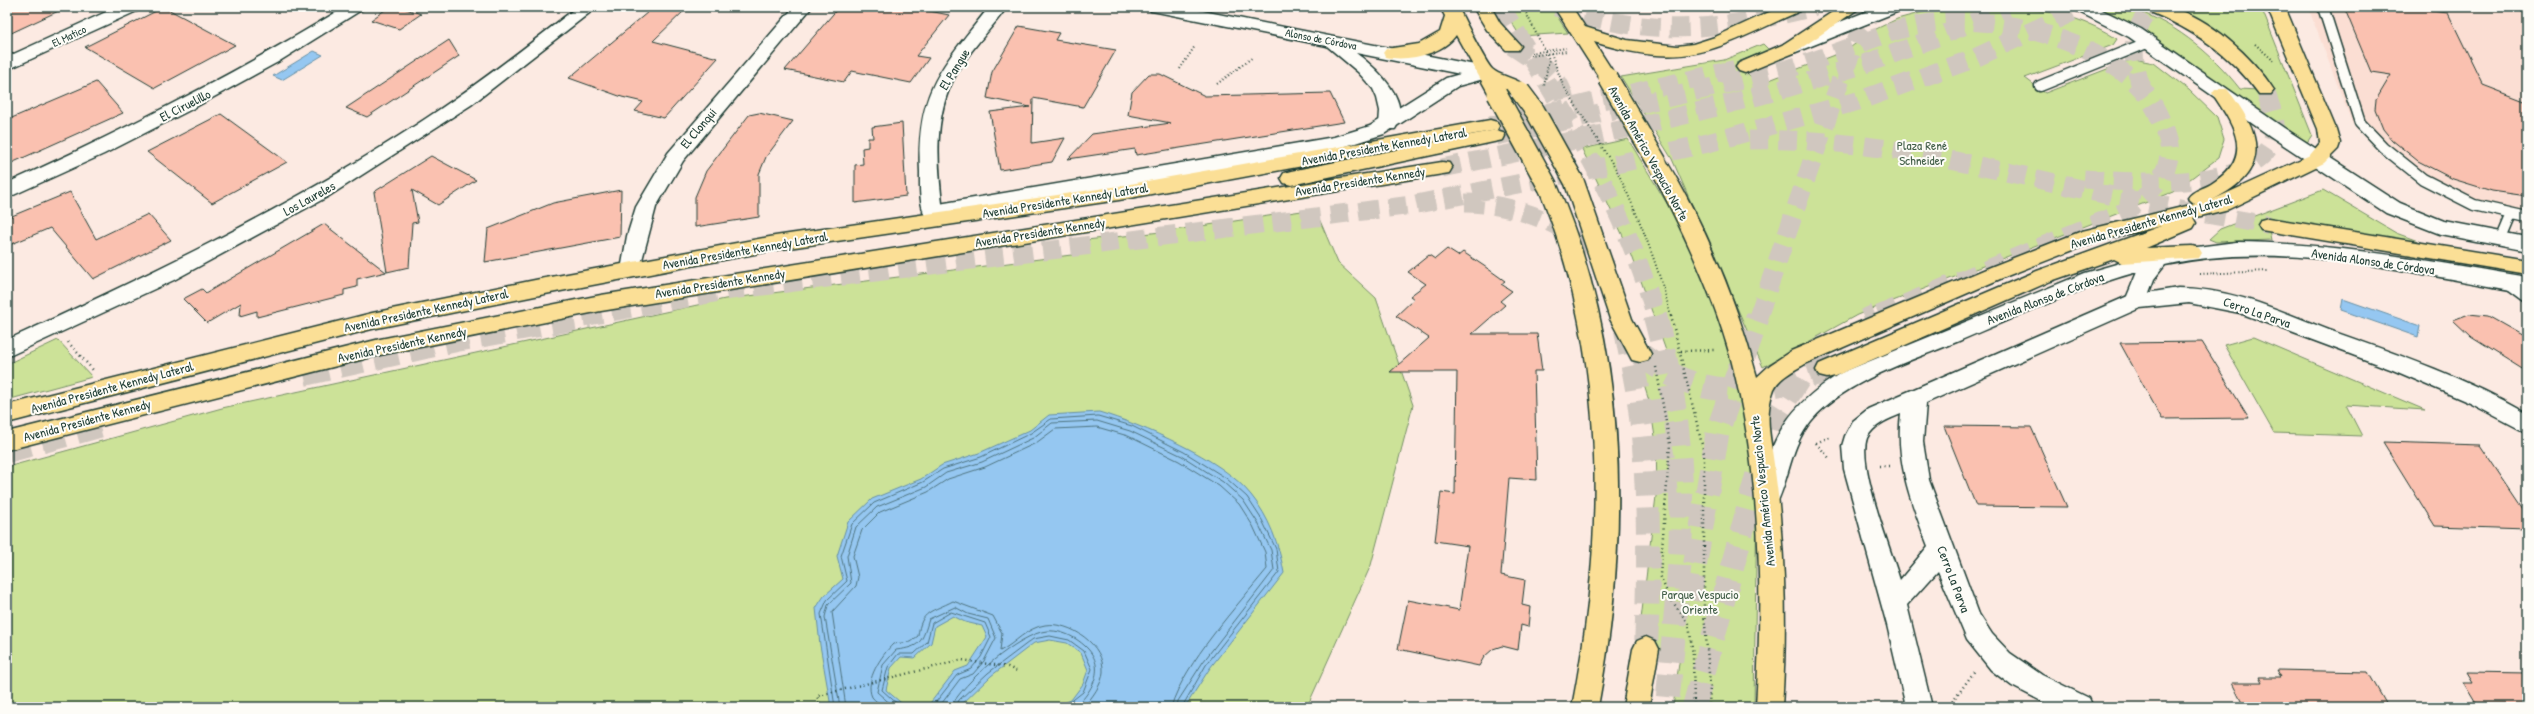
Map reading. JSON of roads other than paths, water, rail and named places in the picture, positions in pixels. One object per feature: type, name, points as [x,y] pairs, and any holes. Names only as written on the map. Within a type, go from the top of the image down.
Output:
[{"type":"main road","points":[[1482,7],[1494,26],[1518,50]]},
{"type":"main road","name":"Avenida Américo Vespucio Norte","points":[[1563,7],[1608,78],[1657,162],[1700,248],[1723,306],[1743,369],[1757,426],[1766,507],[1772,636],[1769,707]]},
{"type":"main road","points":[[1745,67],[1788,49],[1852,7]]},
{"type":"main road","points":[[2154,7],[2196,27],[2228,49],[2255,76],[2265,90]]},
{"type":"main road","name":"Avenida Presidente Kennedy Lateral","points":[[1757,426],[1761,388],[1772,374],[1800,356],[2000,271],[2089,236],[2222,204],[2317,159],[2328,149],[2330,136],[2276,7]]},
{"type":"main road","points":[[1585,41],[1614,43],[1643,49],[1689,50],[1708,46],[1783,9]]},
{"type":"main road","points":[[1392,53],[1411,52],[1435,44],[1450,31],[1451,12]]},
{"type":"main road","points":[[1451,12],[1548,187],[1558,208],[1582,287],[1602,387],[1606,439],[1608,553],[1601,616],[1584,707]]},
{"type":"main road","points":[[1485,73],[1505,81],[1520,91],[1535,111],[1574,181],[1620,319],[1648,359]]},
{"type":"main road","points":[[2089,236],[2212,192],[2230,182],[2239,173],[2248,152],[2245,129],[2231,105],[2221,93]]},
{"type":"main road","name":"Avenida Presidente Kennedy Lateral","points":[[7,414],[372,321],[631,270],[775,243],[1119,193],[1490,130],[1361,163],[1116,220]]},
{"type":"main road","name":"Avenida Presidente Kennedy","points":[[7,441],[249,378],[480,327],[710,284],[1442,168]]},
{"type":"main road","points":[[1827,370],[2044,276],[2160,235],[2222,204]]},
{"type":"main road","points":[[775,243],[933,212]]},
{"type":"main road","points":[[2268,225],[2527,267]]},
{"type":"main road","points":[[2089,259],[2192,253]]},
{"type":"main road","points":[[1636,707],[1646,649]]},
{"type":"street","name":"El Matico","points":[[7,64],[131,7]]},
{"type":"street","name":"El Ciruelillo","points":[[7,190],[172,113],[272,58],[356,7]]},
{"type":"street","name":"Los Laureles","points":[[7,349],[54,328],[218,247],[375,160],[476,93],[588,7]]},
{"type":"street","name":"El Clonqui","points":[[631,270],[637,236],[646,207],[674,157],[803,7]]},
{"type":"street","name":"El Pangue","points":[[933,212],[929,142],[932,110],[942,82],[998,7]]},
{"type":"street","name":"Alonso de Córdova","points":[[1157,7],[1392,53],[1485,73]]},
{"type":"street","points":[[1788,49],[1893,7]]},
{"type":"street","points":[[2083,7],[2118,23],[2149,42],[2317,159],[2406,215],[2440,227],[2527,244]]},
{"type":"street","points":[[1331,41],[1379,83],[1388,100],[1388,125]]},
{"type":"street","name":"Avenida Presidente Kennedy Lateral","points":[[933,212],[1336,143],[1361,137],[1388,125],[1452,82],[1485,73]]},
{"type":"street","name":"Avenida Alonso de Córdova","points":[[1766,507],[1778,456],[1785,439],[1806,409],[1824,393],[1849,379],[2068,286],[2158,260],[2192,253],[2240,250],[2302,251],[2343,255],[2527,284]]},
{"type":"street","points":[[2136,300],[2141,281],[2148,269],[2158,260]]},
{"type":"street","name":"Cerro La Parva","points":[[1919,707],[1910,656],[1860,488],[1854,444],[1859,431],[1868,420],[2136,300],[2162,296],[2190,295],[2242,305],[2438,378],[2494,404],[2527,424]]},
{"type":"street","name":"Cerro La Parva","points":[[1915,399],[1911,418],[1914,467],[1921,494],[1971,623],[1990,651],[2023,679],[2080,707]]},
{"type":"street","points":[[1894,602],[1915,581],[1941,548]]},
{"type":"lane","points":[[2323,7],[2360,124],[2383,147],[2424,179],[2474,205],[2527,217]]},
{"type":"lane","points":[[2040,86],[2149,42]]},
{"type":"lane","points":[[2501,240],[2512,214]]},
{"type":"lane","points":[[2505,281],[2527,297]]},
{"type":"water","points":[[314,51],[323,55],[282,80],[273,76]]},
{"type":"water","points":[[2343,299],[2420,326],[2418,337],[2341,310]]},
{"type":"water","points":[[1099,412],[1137,425],[1180,444],[1221,468],[1238,481],[1251,495],[1263,512],[1276,541],[1284,573],[1210,668],[1185,707],[1055,707],[1071,700],[1083,684],[1088,670],[1081,653],[1067,643],[1050,640],[1034,643],[991,676],[959,707],[925,707],[931,702],[955,671],[968,666],[987,637],[982,626],[965,622],[953,616],[935,626],[931,643],[915,658],[901,657],[891,668],[886,690],[906,707],[831,707],[820,645],[816,608],[824,596],[843,579],[837,556],[848,522],[872,499],[921,479],[942,465],[979,453],[1030,430],[1049,415]]},
{"type":"tunnel","points":[[1501,7],[1568,120]]},
{"type":"tunnel","points":[[1556,7],[1591,17],[1624,24],[1686,28],[1716,26],[1747,21],[1815,7]]},
{"type":"tunnel","points":[[1854,46],[1861,28],[1878,7]]},
{"type":"tunnel","points":[[1972,22],[2007,7]]},
{"type":"tunnel","points":[[2032,31],[2083,7]]},
{"type":"tunnel","points":[[2142,89],[2138,78],[2134,56],[2134,46],[2140,26],[2145,16],[2153,7]]},
{"type":"tunnel","points":[[1854,46],[1913,26],[1950,21],[1972,22]]},
{"type":"tunnel","points":[[1844,70],[1888,56],[1972,22]]},
{"type":"tunnel","points":[[1972,22],[2008,25],[2032,31]]},
{"type":"tunnel","points":[[1830,109],[1858,101],[1975,58],[2032,31]]},
{"type":"tunnel","points":[[2032,31],[2066,41],[2093,53],[2117,67],[2142,89]]},
{"type":"tunnel","points":[[1512,46],[1546,69],[1559,84],[1565,103],[1557,111]]},
{"type":"tunnel","points":[[1568,120],[1776,72],[1854,46]]},
{"type":"tunnel","points":[[1844,70],[1854,46]]},
{"type":"tunnel","points":[[1557,111],[1745,67]]},
{"type":"tunnel","points":[[1579,139],[1711,108],[1844,70]]},
{"type":"tunnel","points":[[1830,109],[1844,70]]},
{"type":"tunnel","points":[[2142,89],[2158,113],[2169,145],[2169,157],[2166,168],[2158,182]]},
{"type":"tunnel","points":[[2158,182],[2196,180],[2226,174],[2251,164],[2269,148],[2275,125],[2273,112],[2265,90]]},
{"type":"tunnel","points":[[1595,168],[1708,143],[1830,109]]},
{"type":"tunnel","points":[[1819,142],[1830,109]]},
{"type":"tunnel","points":[[1490,126],[1557,111]]},
{"type":"tunnel","points":[[1496,136],[1568,120]]},
{"type":"tunnel","points":[[1568,120],[1579,139]]},
{"type":"tunnel","points":[[1442,168],[1579,139]]},
{"type":"tunnel","points":[[1579,139],[1595,168]]},
{"type":"tunnel","points":[[1749,140],[1819,142]]},
{"type":"tunnel","points":[[1758,317],[1819,142]]},
{"type":"tunnel","points":[[1819,142],[1919,154],[2139,201]]},
{"type":"tunnel","points":[[583,317],[731,290],[1412,205],[1595,168]]},
{"type":"tunnel","points":[[1595,168],[1627,235],[1643,275],[1656,317]]},
{"type":"tunnel","points":[[2084,179],[2158,182]]},
{"type":"tunnel","points":[[2139,201],[2154,188],[2158,182]]},
{"type":"tunnel","points":[[1874,317],[2126,211],[2139,201]]},
{"type":"tunnel","points":[[2139,201],[2268,225]]},
{"type":"tunnel","points":[[1465,203],[1504,207],[1524,212],[1544,220],[1579,240],[1595,252],[1607,267]]},
{"type":"tunnel","points":[[304,374],[456,340],[589,316]]},
{"type":"tunnel","points":[[1655,316],[1666,361],[1674,406],[1681,475],[1679,577],[1667,707]]},
{"type":"tunnel","points":[[1689,600],[1718,430],[1758,316]]},
{"type":"tunnel","points":[[1865,321],[1876,316]]},
{"type":"tunnel","points":[[1626,330],[1640,406],[1646,475],[1648,562],[1646,649]]},
{"type":"tunnel","points":[[1694,707],[1772,421],[1799,378],[1835,341]]},
{"type":"tunnel","points":[[1640,354],[1663,370],[1686,381],[1708,387],[1730,390],[1753,389],[1777,385],[1827,370]]},
{"type":"tunnel","points":[[1652,400],[1663,459],[1666,499]]},
{"type":"tunnel","points":[[7,451],[106,424]]},
{"type":"park label","name":"Plaza René Schneider","points":[[1922,152]]},
{"type":"park label","name":"Parque Vespucio Oriente","points":[[1700,602]]}]
